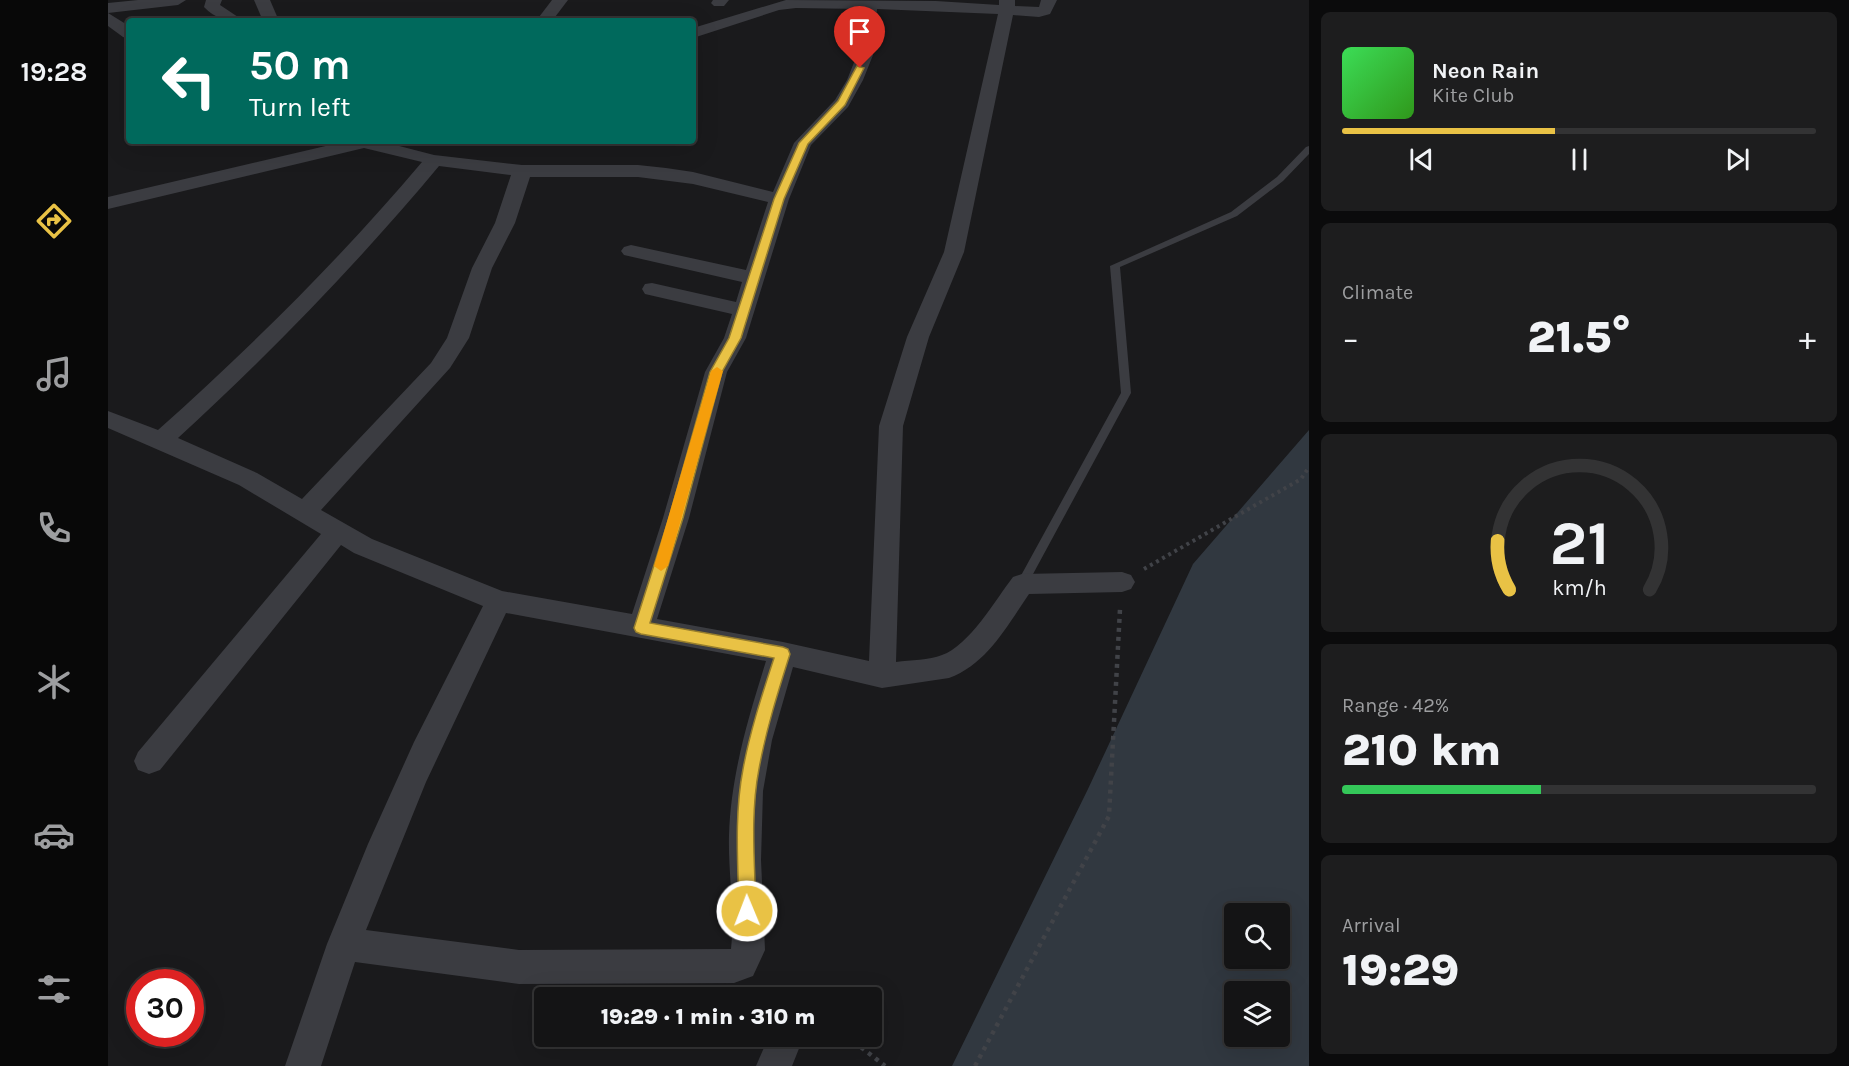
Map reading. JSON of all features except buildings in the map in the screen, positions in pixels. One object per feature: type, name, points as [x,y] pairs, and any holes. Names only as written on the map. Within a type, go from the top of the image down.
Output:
[{"type":"street","points":[[108,8],[178,0]]},
{"type":"street","points":[[214,0],[212,7],[231,18]]},
{"type":"street","points":[[262,0],[270,18]]},
{"type":"street","points":[[546,18],[560,0]]},
{"type":"street","points":[[696,32],[787,4],[1007,5],[1044,12],[1049,0]]},
{"type":"street","points":[[641,628],[676,518],[716,372],[735,338],[779,199],[803,143],[842,103],[855,80],[865,55],[870,4]]},
{"type":"street","points":[[882,676],[891,426],[918,337],[954,252],[1007,5]]},
{"type":"street","points":[[108,18],[126,32]]},
{"type":"street","points":[[108,203],[355,144]]},
{"type":"street","points":[[371,144],[434,160],[522,171],[638,171],[666,174],[693,178],[779,199]]},
{"type":"street","points":[[161,440],[235,374],[313,296],[396,207],[434,160]]},
{"type":"street","points":[[304,512],[420,390],[446,358],[458,339],[482,268],[505,223],[522,171]]},
{"type":"street","points":[[631,251],[754,278]]},
{"type":"street","points":[[652,289],[744,310]]},
{"type":"street","points":[[108,419],[248,479],[363,546],[498,601],[783,654],[882,676],[949,666],[963,657],[976,647],[1022,584],[1122,582]]},
{"type":"street","points":[[149,761],[337,532]]},
{"type":"street","points":[[303,1066],[344,944],[384,844],[439,722],[498,601]]},
{"type":"street","points":[[344,944],[519,966],[734,966],[741,964],[748,950],[746,826],[750,771],[762,719],[783,654]]},
{"type":"street","points":[[774,1066],[782,1047]]},
{"type":"lane","points":[[1022,584],[1126,393],[1115,266],[1234,214],[1281,179],[1309,149]]},
{"type":"path","points":[[975,1066],[1109,816],[1122,582],[1301,479],[1309,467]]},
{"type":"path","points":[[862,1047],[885,1066]]},
{"type":"shaded area","points":[[1309,430],[1309,1066],[952,1066],[1088,789],[1193,564]]},
{"type":"slow traffic","points":[[661,566],[717,371]]},
{"type":"route","points":[[747,911],[746,826],[750,771],[762,719],[783,654],[641,628],[676,518],[716,372],[735,338],[779,199],[803,143],[842,103],[860,68]]}]
